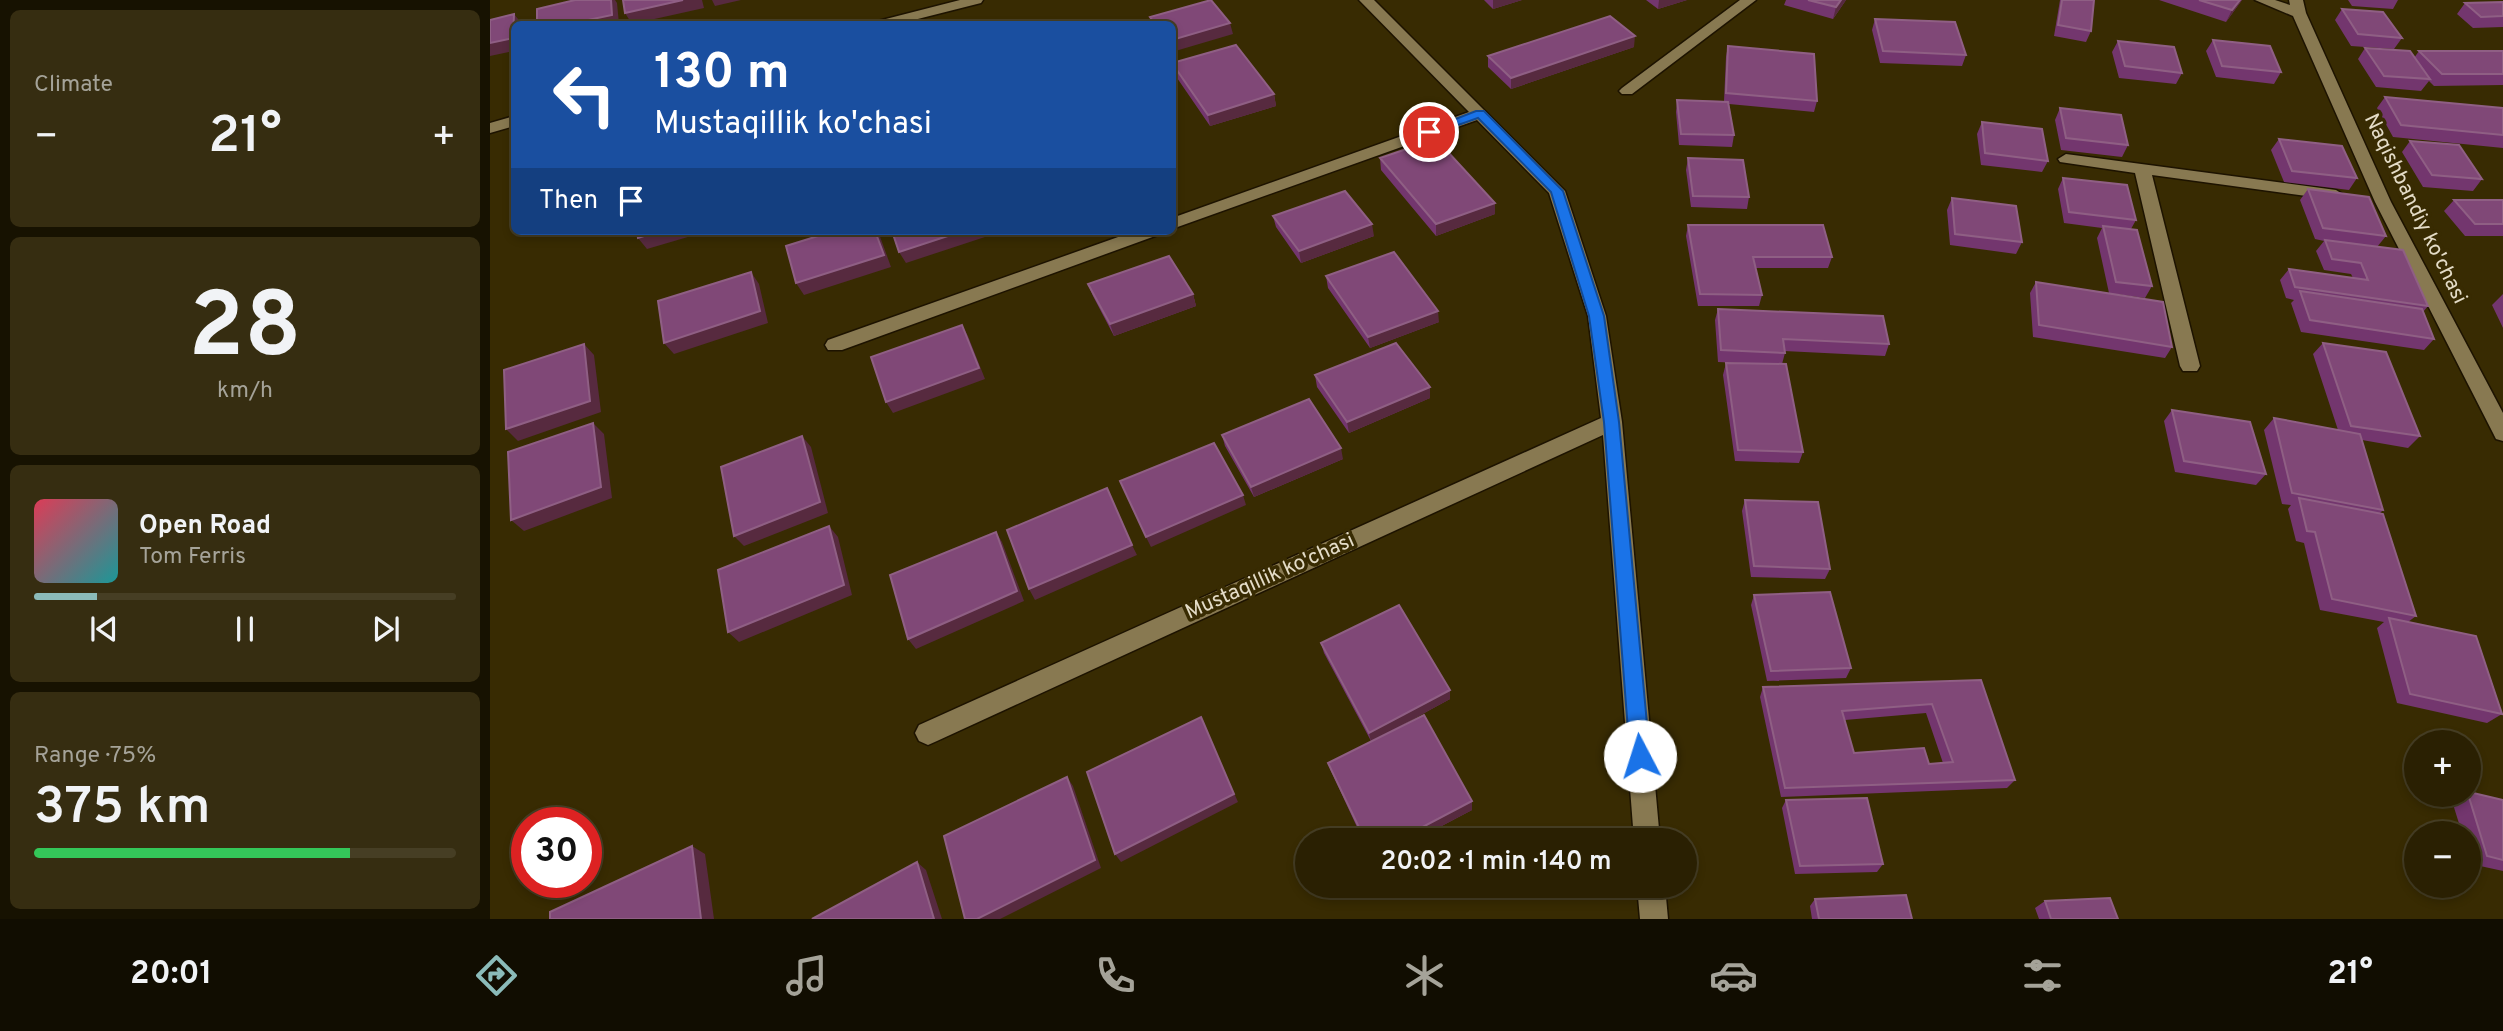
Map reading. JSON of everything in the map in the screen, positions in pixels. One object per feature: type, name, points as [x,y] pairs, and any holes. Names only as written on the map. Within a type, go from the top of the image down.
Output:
[{"type":"street","points":[[895,21],[976,0]]},
{"type":"street","points":[[1366,0],[1557,191],[1597,316],[1612,422],[1646,828]]},
{"type":"street","points":[[1628,91],[1749,0]]},
{"type":"street","points":[[2262,0],[2298,6]]},
{"type":"street","name":"Naqishbandiy ko'chasi","points":[[2298,6],[2369,200],[2503,433]]},
{"type":"street","points":[[1176,223],[1480,113]]},
{"type":"street","points":[[490,128],[511,122]]},
{"type":"street","points":[[2066,159],[2369,200]]},
{"type":"street","points":[[2142,169],[2190,366]]},
{"type":"street","points":[[835,345],[1141,235]]},
{"type":"street","name":"Mustaqillik ko'chasi","points":[[928,733],[1612,422]]},
{"type":"street","points":[[1652,898],[1654,919]]},
{"type":"building","points":[[575,0],[611,0],[612,15],[583,21],[537,21],[537,9]]},
{"type":"building","points":[[623,0],[683,0],[625,13]]},
{"type":"building","points":[[1211,0],[1230,23],[1176,39],[1176,21],[1153,21],[1150,17]]},
{"type":"building","points":[[1808,0],[1841,0],[1836,7]]},
{"type":"building","points":[[2062,0],[2094,0],[2091,31],[2058,25]]},
{"type":"building","points":[[2199,0],[2240,0],[2232,10]]},
{"type":"building","points":[[2503,2],[2503,16],[2481,17],[2465,3]]},
{"type":"building","points":[[2342,9],[2383,12],[2402,38],[2358,34]]},
{"type":"building","points":[[514,14],[514,21],[511,21],[511,38],[490,43],[490,20]]},
{"type":"building","points":[[1610,16],[1635,36],[1511,78],[1488,56]]},
{"type":"building","points":[[1875,19],[1955,22],[1966,55],[1883,51]]},
{"type":"building","points":[[2213,40],[2270,46],[2281,72],[2222,66]]},
{"type":"building","points":[[2118,41],[2174,47],[2182,73],[2125,66]]},
{"type":"building","points":[[1236,45],[1274,94],[1208,115],[1176,69],[1176,62]]},
{"type":"building","points":[[1728,46],[1814,54],[1817,101],[1726,93]]},
{"type":"building","points":[[2365,48],[2410,51],[2430,79],[2384,76]]},
{"type":"building","points":[[2419,51],[2503,51],[2503,74],[2442,74]]},
{"type":"building","points":[[2385,97],[2503,108],[2503,135],[2401,125]]},
{"type":"building","points":[[1677,100],[1728,102],[1734,135],[1681,134]]},
{"type":"building","points":[[2060,108],[2121,115],[2128,145],[2066,138]]},
{"type":"building","points":[[1982,122],[2042,129],[2048,161],[1985,153]]},
{"type":"building","points":[[1436,139],[1495,203],[1436,224],[1380,158]]},
{"type":"building","points":[[2279,139],[2342,146],[2357,178],[2292,171]]},
{"type":"building","points":[[2410,141],[2459,145],[2482,179],[2432,175]]},
{"type":"building","points":[[1688,158],[1743,160],[1749,197],[1693,196]]},
{"type":"building","points":[[2063,178],[2127,185],[2136,220],[2069,212]]},
{"type":"building","points":[[2308,189],[2369,197],[2386,236],[2323,228]]},
{"type":"building","points":[[1345,191],[1372,224],[1299,251],[1273,216]]},
{"type":"building","points":[[1952,198],[2016,206],[2022,242],[1955,234]]},
{"type":"building","points":[[2454,200],[2503,200],[2503,224],[2475,224]]},
{"type":"building","points":[[1688,225],[1823,225],[1832,257],[1753,257],[1762,295],[1700,294]]},
{"type":"building","points":[[2103,226],[2137,230],[2152,286],[2116,282]]},
{"type":"building","points":[[821,235],[876,235],[884,255],[796,283],[786,246]]},
{"type":"building","points":[[893,235],[951,235],[899,252]]},
{"type":"building","points":[[2325,240],[2403,250],[2428,306],[2295,287],[2289,269],[2368,280],[2361,263],[2332,259]]},
{"type":"building","points":[[1394,252],[1438,311],[1368,337],[1326,276]]},
{"type":"building","points":[[1169,256],[1193,294],[1110,324],[1088,284]]},
{"type":"building","points":[[751,272],[760,311],[664,343],[658,301]]},
{"type":"building","points":[[2036,282],[2163,302],[2172,347],[2039,325]]},
{"type":"building","points":[[2300,291],[2422,309],[2434,339],[2310,320]]},
{"type":"building","points":[[1718,309],[1883,316],[1889,344],[1783,339],[1785,353],[1721,350]]},
{"type":"building","points":[[962,325],[979,368],[886,402],[871,357]]},
{"type":"building","points":[[1396,343],[1430,387],[1347,422],[1315,375]]},
{"type":"building","points":[[2323,343],[2386,352],[2420,436],[2351,426]]},
{"type":"building","points":[[584,344],[590,401],[506,429],[504,370]]},
{"type":"building","points":[[1726,363],[1786,364],[1803,452],[1738,450]]},
{"type":"building","points":[[1309,399],[1341,448],[1251,487],[1222,435]]},
{"type":"building","points":[[2172,410],[2250,422],[2266,474],[2184,461]]},
{"type":"building","points":[[2274,418],[2360,434],[2383,510],[2292,493]]},
{"type":"building","points":[[593,423],[601,487],[511,520],[508,452]]},
{"type":"building","points":[[802,436],[820,502],[734,536],[721,467]]},
{"type":"building","points":[[1214,443],[1243,495],[1146,537],[1120,481]]},
{"type":"building","points":[[1107,488],[1132,545],[1029,589],[1007,530]]},
{"type":"building","points":[[2299,498],[2383,514],[2416,616],[2332,599],[2315,532],[2307,531]]},
{"type":"building","points":[[1745,500],[1818,502],[1830,569],[1754,566]]},
{"type":"building","points":[[829,526],[844,585],[728,632],[718,570]]},
{"type":"building","points":[[996,532],[1017,591],[908,639],[890,575]]},
{"type":"building","points":[[1830,592],[1851,668],[1771,671],[1754,595]]},
{"type":"building","points":[[1399,605],[1450,690],[1369,733],[1321,643]]},
{"type":"building","points":[[2389,618],[2476,636],[2502,714],[2410,694]]},
{"type":"building","points":[[1981,680],[2015,780],[1785,788],[1763,687]],"holes":[[[1932,704],[1953,762],[1929,764],[1924,748],[1854,753],[1842,711]]]},
{"type":"building","points":[[1424,715],[1472,801],[1421,828],[1359,828],[1328,763]]},
{"type":"building","points":[[1201,717],[1234,794],[1115,854],[1087,772]]},
{"type":"building","points":[[1067,777],[1095,860],[977,919],[965,919],[944,836]]},
{"type":"building","points":[[2481,795],[2503,800],[2503,860],[2487,856],[2481,836],[2481,821],[2476,821],[2472,807],[2481,807]]},
{"type":"building","points":[[1867,798],[1883,864],[1800,866],[1786,800]]},
{"type":"building","points":[[692,846],[701,919],[550,919],[550,912],[580,898],[602,898],[602,888]]},
{"type":"building","points":[[917,862],[934,919],[812,919]]},
{"type":"building","points":[[1906,895],[1912,919],[1819,919],[1815,899]]},
{"type":"building","points":[[2110,898],[2118,919],[2051,919],[2045,901]]},
{"type":"route","points":[[1429,132],[1480,113],[1557,191],[1597,316],[1612,422],[1640,756]]}]
